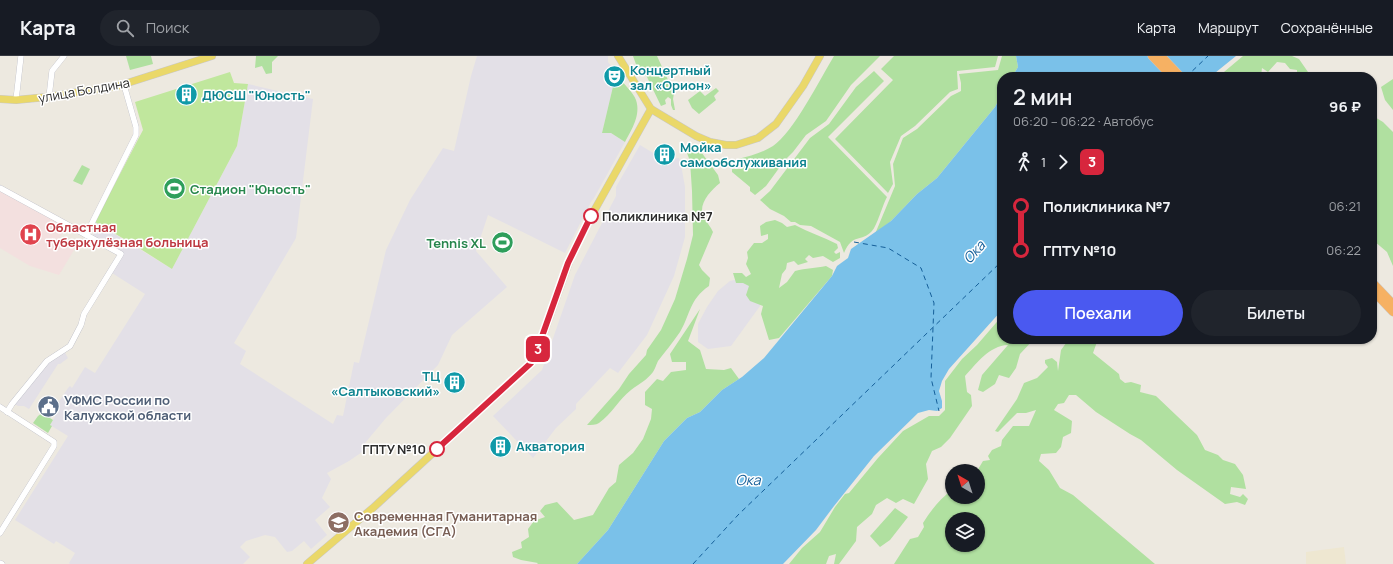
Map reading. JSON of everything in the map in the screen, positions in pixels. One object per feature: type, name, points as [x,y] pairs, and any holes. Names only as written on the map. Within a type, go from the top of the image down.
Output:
[{"type":"highway","points":[[1152,56],[1167,72]]},
{"type":"highway","points":[[1161,56],[1176,72]]},
{"type":"highway","points":[[1377,287],[1393,304]]},
{"type":"highway","points":[[1377,295],[1393,312]]},
{"type":"main road","name":"улица Болдина","points":[[0,99],[16,100],[50,97],[124,85],[212,56]]},
{"type":"main road","points":[[618,56],[651,109],[696,136],[710,142],[726,145],[736,145],[747,142],[767,132],[776,124],[803,86],[820,56]]},
{"type":"main road","points":[[307,564],[374,507],[531,363],[536,355],[572,254],[594,211],[651,109]]},
{"type":"street","points":[[16,100],[21,56]]},
{"type":"street","points":[[50,97],[52,71],[64,56]]},
{"type":"street","points":[[86,234],[136,135],[136,127],[124,85]]},
{"type":"street","points":[[0,188],[121,254],[84,314],[81,325],[70,346],[47,361],[7,412]]},
{"type":"street","points":[[0,407],[54,442],[54,446],[0,532]]},
{"type":"shaded area","points":[[477,56],[608,56],[608,62],[613,71],[615,71],[614,74],[616,74],[602,133],[611,133],[625,142],[591,202],[565,253],[488,215],[476,251],[507,287],[452,335],[438,365],[386,418],[365,443],[368,448],[349,461],[327,473],[331,479],[322,498],[330,507],[315,520],[327,535],[311,549],[304,541],[292,551],[287,552],[275,537],[265,535],[246,541],[240,547],[250,557],[243,564],[70,564],[69,563],[75,553],[56,541],[54,544],[15,520],[68,436],[50,425],[60,408],[56,406],[68,388],[70,386],[72,388],[85,367],[95,373],[145,294],[112,273],[123,252],[93,235],[95,231],[95,222],[172,269],[237,146],[248,84],[313,99],[296,238],[234,343],[246,351],[240,364],[333,424],[337,415],[343,416],[354,362],[359,363],[386,250],[410,200],[443,148],[454,151]]},
{"type":"shaded area","points":[[640,145],[665,160],[679,158],[685,187],[685,237],[674,276],[647,335],[618,373],[610,368],[576,404],[576,409],[556,428],[533,458],[493,416],[542,370],[575,275],[616,196],[616,187]]},
{"type":"shaded area","name":"Областная туберкулёзная больница","points":[[0,191],[66,227],[58,241],[74,250],[59,275],[30,266],[0,248]]},
{"type":"shaded area","points":[[738,279],[747,281],[760,299],[760,306],[731,346],[708,349],[698,342],[698,324],[718,291],[730,281]]},
{"type":"shaded area","points":[[64,351],[68,358],[58,364],[29,409],[15,404],[48,362]]},
{"type":"shaded area","points":[[1344,547],[1346,564],[1306,564],[1306,552]]},
{"type":"green space","points":[[126,56],[151,56],[153,64],[130,70]]},
{"type":"green space","points":[[256,56],[278,56],[272,62],[272,73],[266,74],[262,66],[255,68]]},
{"type":"green space","points":[[633,56],[657,56],[674,93],[673,99],[675,110],[673,110],[671,99],[668,97],[665,100],[666,104],[661,106],[647,77],[638,70]]},
{"type":"green space","points":[[834,56],[880,56],[851,85],[826,121],[806,135],[766,186],[755,195],[750,191],[750,187],[732,172],[732,169],[742,169],[738,159],[765,151],[781,139],[797,118]]},
{"type":"green space","points":[[894,56],[998,56],[995,67],[957,71],[958,89],[950,92],[915,126],[901,136],[890,162],[893,184],[888,193],[835,139],[893,80],[881,69]]},
{"type":"green space","points":[[1002,56],[1016,56],[1018,67],[1015,72],[997,72],[997,103],[995,107],[937,178],[917,194],[891,221],[875,234],[895,186],[893,164],[903,138],[917,129],[951,96],[961,91],[959,74],[998,70]]},
{"type":"green space","points":[[1243,56],[1292,56],[1299,59],[1308,72],[1297,72],[1297,70],[1290,69],[1285,63],[1277,62],[1268,72],[1262,68],[1262,72],[1224,72]]},
{"type":"green space","points":[[874,71],[884,81],[828,137],[887,197],[876,225],[872,231],[868,235],[851,242],[844,253],[840,242],[811,226],[791,222],[784,216],[770,209],[760,200],[770,191],[810,138],[829,124],[856,87]]},
{"type":"green space","points":[[230,72],[234,83],[248,84],[237,146],[172,269],[95,222],[143,130],[135,102]]},
{"type":"green space","points":[[616,74],[636,100],[637,106],[637,116],[635,122],[625,142],[611,133],[602,133]]},
{"type":"green space","points":[[1393,79],[1393,110],[1385,100],[1381,87]]},
{"type":"green space","points":[[716,88],[719,91],[714,96],[716,100],[699,114],[692,108],[688,100],[700,91],[705,96]]},
{"type":"green space","points":[[1377,118],[1393,132],[1393,266],[1387,252],[1377,244]]},
{"type":"green space","points":[[696,145],[718,175],[720,183],[709,194],[703,203],[702,208],[704,218],[713,232],[699,265],[710,278],[709,286],[702,291],[694,302],[680,332],[658,361],[651,375],[631,390],[599,423],[587,425],[619,389],[629,374],[646,355],[647,350],[661,330],[675,299],[693,235],[690,161],[687,153],[691,149],[695,149]]},
{"type":"green space","points":[[82,165],[90,169],[82,185],[73,181]]},
{"type":"green space","points":[[775,220],[787,227],[795,225],[837,244],[838,248],[834,252],[836,254],[840,252],[840,258],[833,262],[823,256],[813,258],[809,255],[805,259],[808,262],[798,265],[794,261],[787,263],[786,269],[782,274],[779,288],[787,282],[795,271],[799,270],[826,266],[833,270],[832,276],[779,338],[769,340],[761,314],[763,306],[750,301],[746,295],[749,286],[743,283],[736,283],[733,273],[742,273],[746,277],[751,274],[746,264],[748,258],[747,252],[754,243],[762,243],[768,239],[768,234],[761,236],[760,226],[766,222]]},
{"type":"green space","points":[[700,309],[688,341],[700,350],[706,369],[724,370],[731,368],[739,379],[722,390],[700,412],[687,418],[664,441],[608,530],[577,564],[537,564],[538,563],[513,557],[512,552],[522,548],[521,542],[529,537],[528,529],[534,521],[545,517],[540,511],[545,505],[557,502],[574,520],[593,515],[609,488],[616,482],[619,465],[633,453],[643,439],[651,419],[652,409],[645,405],[645,392],[657,379],[663,381],[671,372],[686,370],[686,362],[672,362],[670,354]]},
{"type":"green space","points":[[997,322],[997,344],[1029,344],[1020,354],[1016,368],[1009,378],[999,375],[995,384],[983,392],[978,390],[982,375],[1008,345],[995,348],[989,352],[965,376],[967,392],[971,395],[972,406],[950,438],[941,447],[932,451],[926,464],[928,479],[914,504],[903,499],[896,503],[887,498],[876,505],[872,514],[857,527],[856,541],[839,564],[834,564],[836,554],[829,556],[826,564],[789,564],[802,548],[820,532],[835,507],[845,494],[849,493],[903,431],[929,416],[939,416],[945,410],[945,381],[962,359],[977,345]]},
{"type":"green space","points":[[1065,344],[1096,344],[1093,353],[1119,374],[1120,379],[1125,383],[1131,382],[1141,385],[1140,392],[1156,396],[1197,435],[1205,450],[1218,455],[1223,460],[1235,464],[1243,475],[1246,489],[1231,487],[1230,494],[1240,497],[1243,494],[1248,499],[1245,505],[1237,502],[1225,504],[1177,470],[1141,440],[1096,412],[1076,395],[1069,395],[1064,403],[1058,404],[1054,410],[1072,421],[1071,433],[1063,437],[1061,447],[1056,453],[1041,454],[1039,461],[1049,470],[1060,488],[1073,495],[1155,564],[894,564],[910,539],[918,537],[924,527],[923,523],[926,518],[945,496],[945,504],[985,504],[985,464],[981,464],[983,461],[990,460],[988,456],[992,450],[1001,446],[1002,440],[1013,426],[1029,426],[1036,410],[1026,413],[1017,413],[998,432],[995,431],[1017,399],[1024,383],[1037,378],[1048,367],[1045,360],[1052,358],[1057,362],[1058,371],[1061,350]]},
{"type":"green space","points":[[42,413],[53,420],[50,425],[52,426],[48,433],[33,423]]},
{"type":"green space","points":[[895,508],[908,517],[890,540],[880,547],[870,536]]},
{"type":"water","points":[[1016,56],[1236,56],[1216,72],[1015,72],[1018,67]]},
{"type":"water","name":"Ока","points":[[997,103],[997,316],[949,369],[942,381],[939,391],[942,401],[942,408],[937,411],[929,410],[918,413],[874,456],[816,530],[783,564],[577,564],[608,530],[664,441],[687,418],[700,412],[722,390],[742,377],[764,358],[832,276],[837,266],[848,258],[851,249],[891,221],[917,194],[937,178]]},
{"type":"ferry route","points":[[1191,72],[1208,56]]},
{"type":"ferry route","points":[[854,242],[888,248],[921,268],[934,303],[931,378],[939,411]]},
{"type":"ferry route","points":[[693,564],[738,515],[997,266]]},
{"type":"bus line","name":"3","points":[[437,449],[524,372],[531,363],[536,355],[568,263],[591,216]]},
{"type":"place","name":"Концертный зал «Орион»","points":[[615,77]]},
{"type":"place","name":"ДЮСШ \"Юность\"","points":[[186,95]]},
{"type":"place","name":"Мойка самообслуживания","points":[[664,154]]},
{"type":"place","name":"Стадион \"Юность\"","points":[[175,189]]},
{"type":"place","name":"Поликлиника №7","points":[[591,216]]},
{"type":"place","name":"Областная туберкулёзная больница","points":[[31,234]]},
{"type":"place","name":"Tennis XL","points":[[502,243]]},
{"type":"place","name":"ТЦ «Салтыковский»","points":[[455,383]]},
{"type":"place","name":"УФМС России по Калужской области","points":[[49,407]]},
{"type":"place","name":"Акватория","points":[[500,446]]},
{"type":"place","name":"ГПТУ №10","points":[[437,449]]},
{"type":"place","name":"Современная Гуманитарная Академия (СГА)","points":[[338,523]]}]
